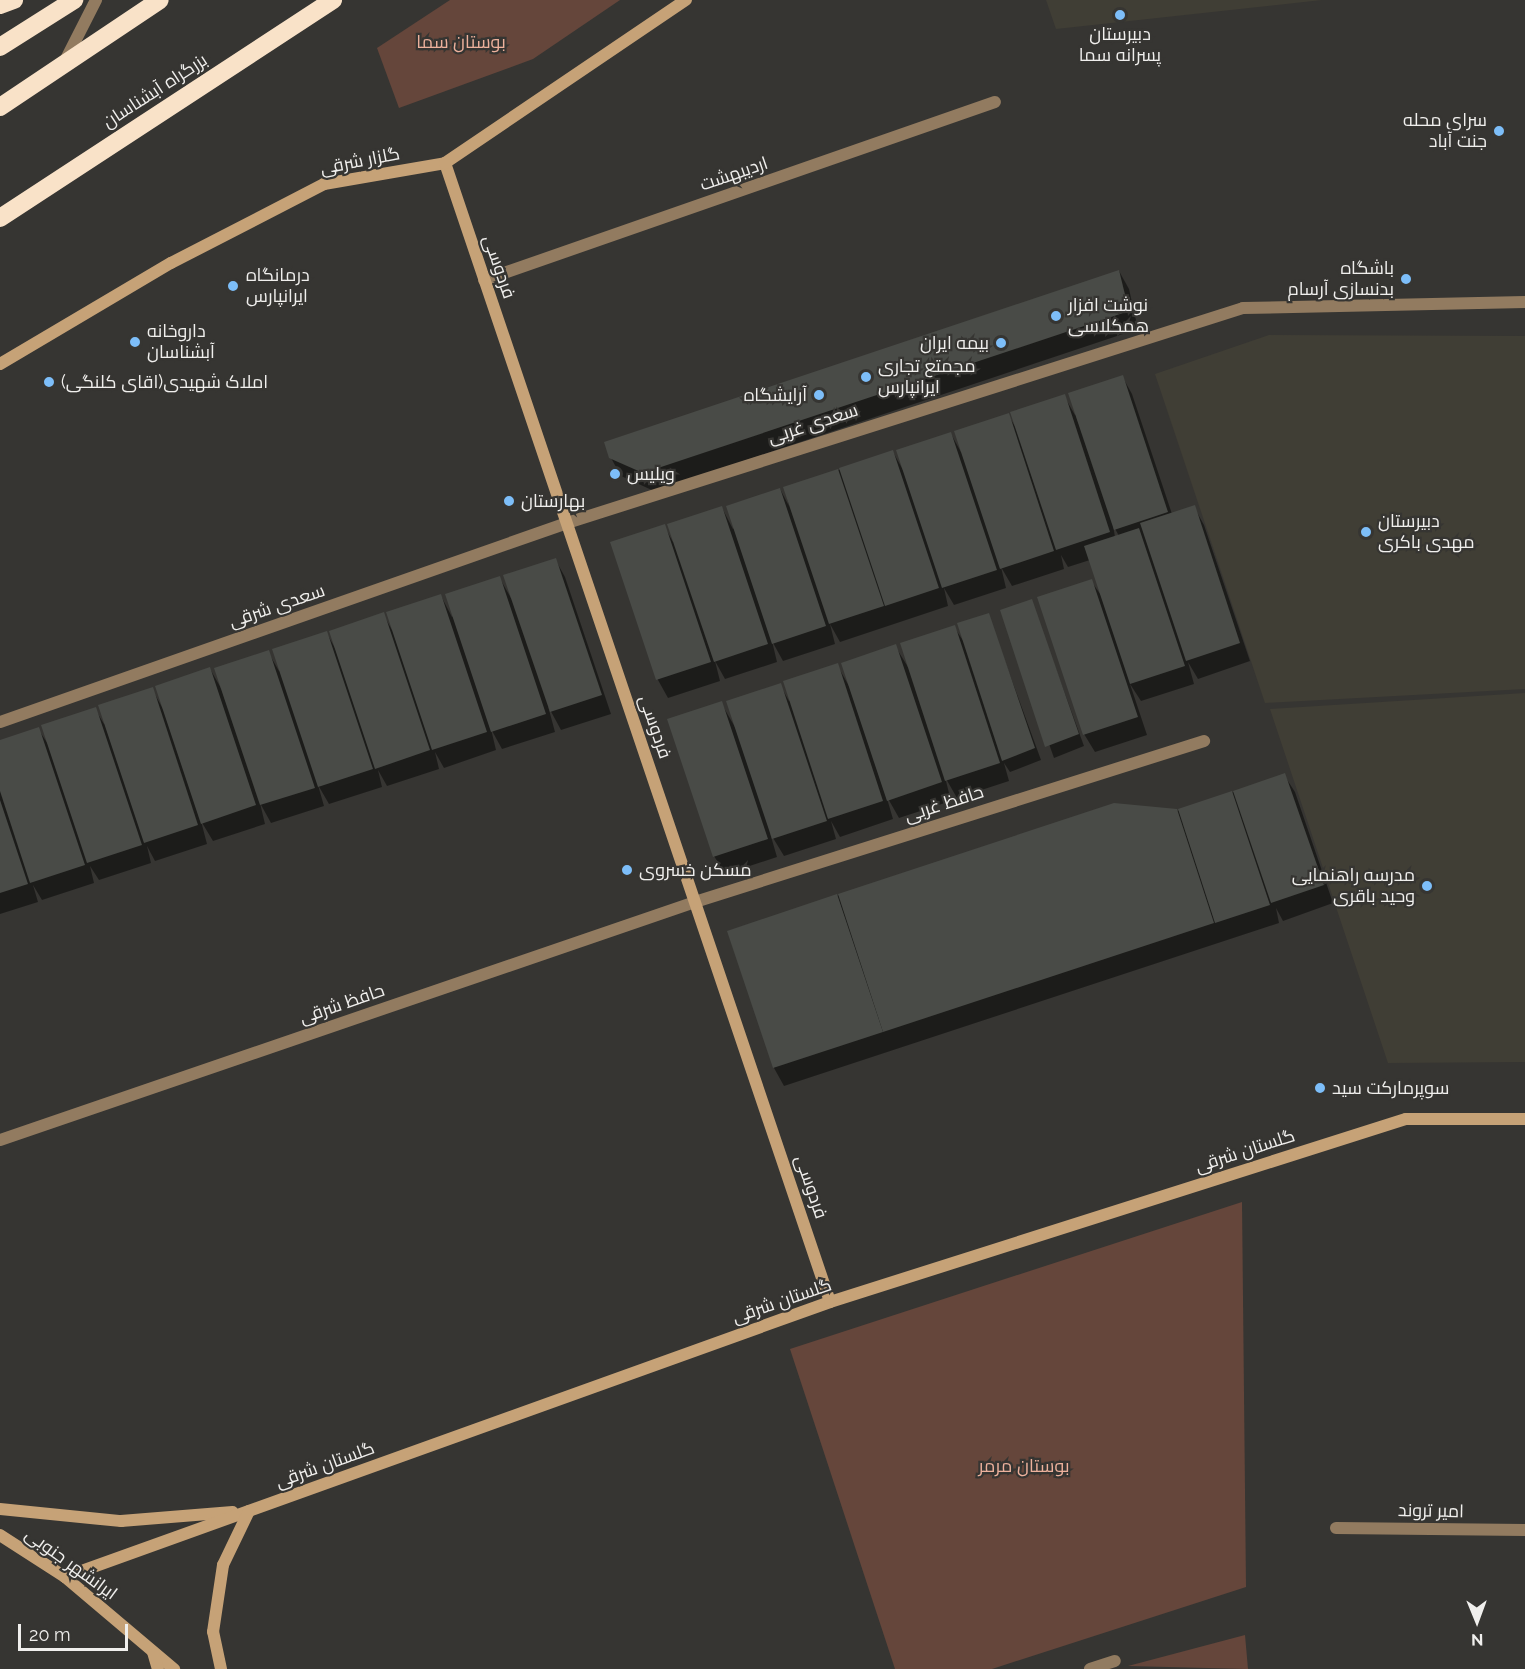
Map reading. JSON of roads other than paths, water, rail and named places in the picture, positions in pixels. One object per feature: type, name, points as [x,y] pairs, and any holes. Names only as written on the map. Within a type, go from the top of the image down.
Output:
[{"type":"highway","points":[[0,5],[14,0]]},
{"type":"highway","points":[[0,47],[74,0]]},
{"type":"highway","points":[[0,107],[160,0]]},
{"type":"highway","name":"بزرگراه آبشناسان","points":[[0,218],[333,0]]},
{"type":"street","points":[[63,65],[96,0]]},
{"type":"street","name":"گلزار شرقی","points":[[0,364],[171,263],[324,184],[445,163],[686,0]]},
{"type":"street","name":"اردیبهشت","points":[[484,280],[995,102]]},
{"type":"street","name":"فردوسی","points":[[445,163],[830,1302]]},
{"type":"street","name":"سعدی غربی","points":[[567,523],[1243,308],[1525,302]]},
{"type":"street","name":"سعدی شرقی","points":[[0,722],[567,523]]},
{"type":"street","name":"حافظ غربی","points":[[695,902],[1204,741]]},
{"type":"street","name":"حافظ شرقی","points":[[0,1140],[695,902]]},
{"type":"street","name":"گلستان شرقی","points":[[65,1577],[830,1302],[1406,1119],[1525,1119]]},
{"type":"street","points":[[0,1509],[121,1521],[249,1511]]},
{"type":"street","points":[[220,1669],[213,1632],[223,1565],[249,1511]]},
{"type":"street","name":"امیر تروند","points":[[1336,1528],[1525,1530]]},
{"type":"street","name":"ایرانشهر جنوبی","points":[[0,1535],[65,1577],[174,1669]]},
{"type":"street","points":[[153,1652],[158,1669]]},
{"type":"street","points":[[1090,1669],[1115,1661]]},
{"type":"place","name":"دبیرستان پسرانه سما","points":[[1120,15]]},
{"type":"place","name":"سرای محله جنت آباد","points":[[1499,131]]},
{"type":"place","name":"باشگاه بدنسازی آرسام","points":[[1406,279]]},
{"type":"place","name":"درمانگاه ایرانپارس","points":[[233,286]]},
{"type":"place","name":"نوشت افزار همکلاسی","points":[[1056,316]]},
{"type":"place","name":"داروخانه آبشناسان","points":[[135,342]]},
{"type":"place","name":"بیمه ایران","points":[[1001,343]]},
{"type":"place","name":"مجمتع تجاری ایرانپارس","points":[[866,377]]},
{"type":"place","name":"املاک شهیدی(اقای کلنگی)","points":[[49,382]]},
{"type":"place","name":"آرایشگاه","points":[[819,395]]},
{"type":"place","name":"ویلیس","points":[[615,474]]},
{"type":"place","name":"بهارستان","points":[[509,501]]},
{"type":"place","name":"دبیرستان مهدی باکری","points":[[1366,532]]},
{"type":"place","name":"مسکن خسروی","points":[[627,870]]},
{"type":"place","name":"مدرسه راهنمایی وحید باقری","points":[[1427,886]]},
{"type":"place","name":"سوپرمارکت سید","points":[[1320,1088]]},
{"type":"park label","name":"بوستان سما","points":[[461,42]]},
{"type":"park label","name":"بوستان مرمر","points":[[1024,1466]]}]
